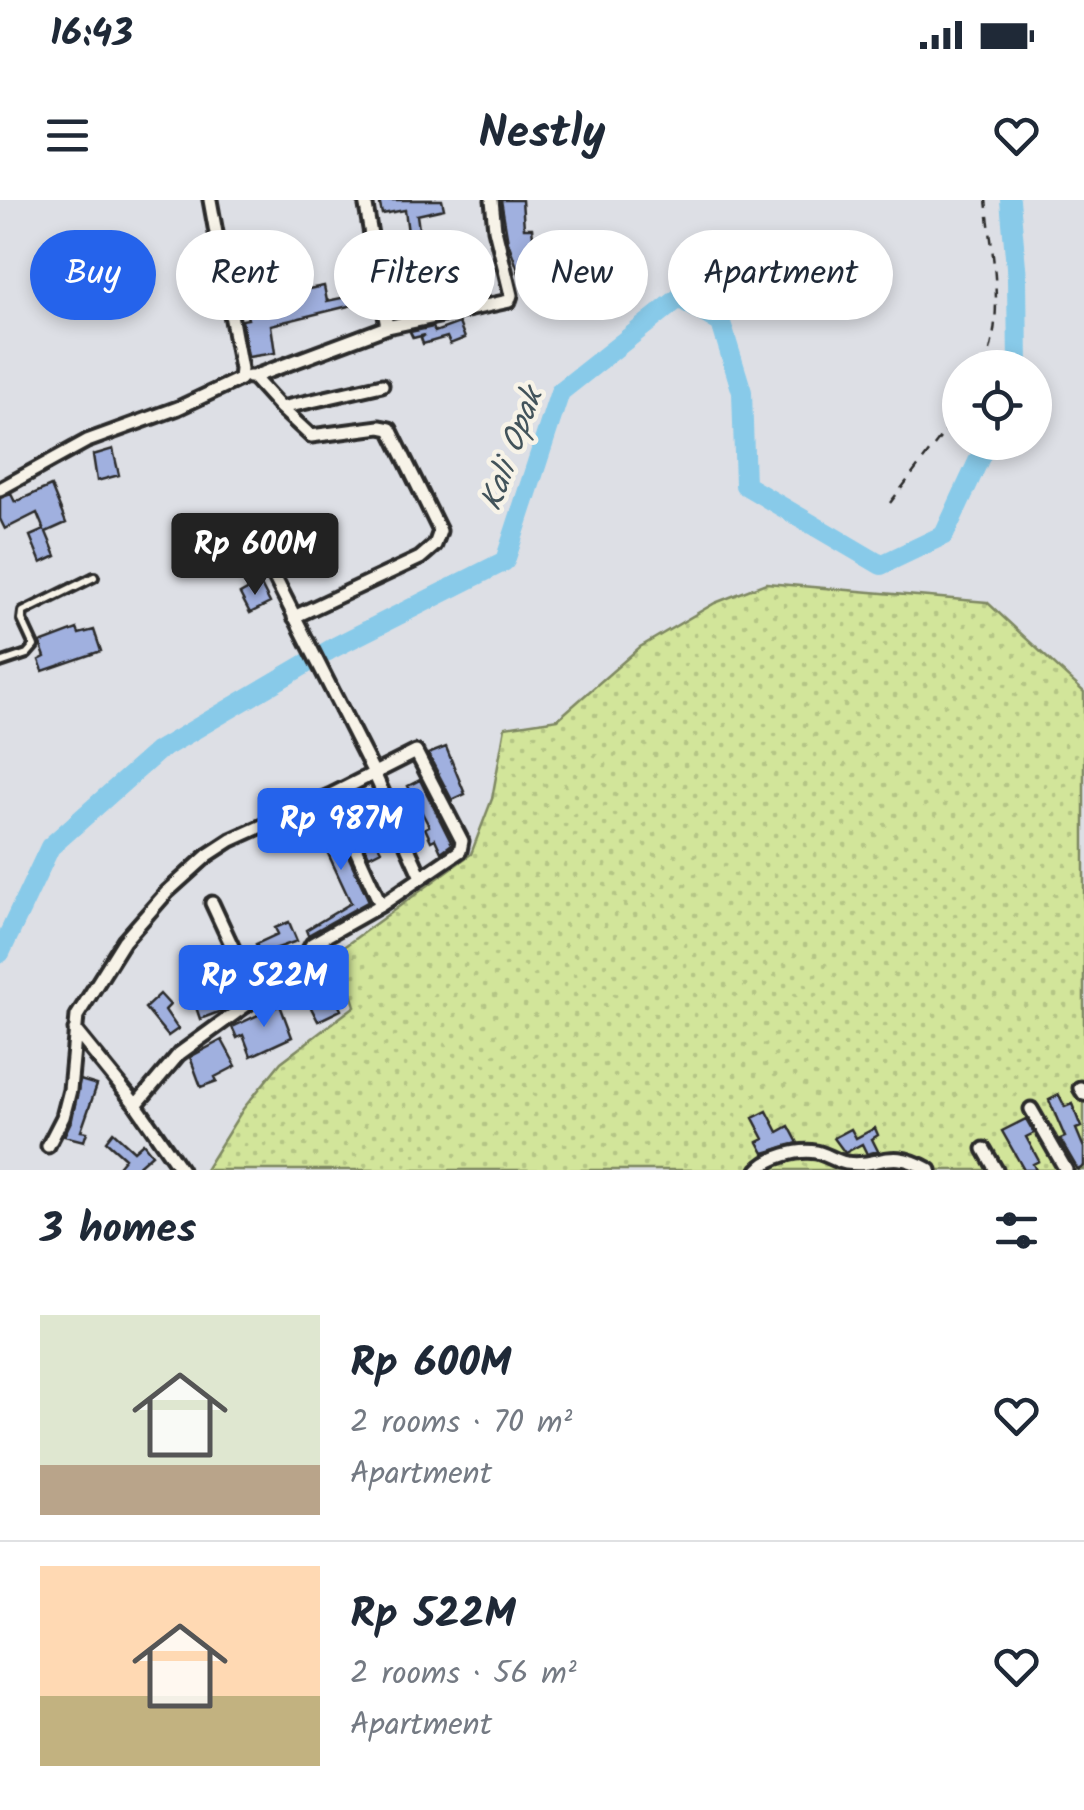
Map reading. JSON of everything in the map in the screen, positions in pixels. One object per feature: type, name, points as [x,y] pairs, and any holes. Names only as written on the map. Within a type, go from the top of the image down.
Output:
[{"type":"street","points":[[210,200],[241,370],[246,378],[311,436],[390,429],[440,530],[435,545],[420,558],[294,618]]},
{"type":"street","points":[[365,200],[387,327]]},
{"type":"street","points":[[0,489],[64,452],[246,378],[387,327],[509,301],[512,295],[495,229],[492,200]]},
{"type":"street","points":[[281,408],[382,385]]},
{"type":"street","points":[[270,556],[274,576],[374,773],[421,877]]},
{"type":"street","points":[[48,1146],[63,1117],[70,1090],[76,1016],[124,941],[167,892],[231,840],[332,795],[412,752],[418,753],[462,841],[460,851],[381,905],[312,944],[300,966],[180,1054],[136,1105]]},
{"type":"street","points":[[332,795],[381,905]]},
{"type":"street","points":[[212,903],[256,998]]},
{"type":"street","points":[[75,1030],[136,1105],[180,1170]]},
{"type":"street","points":[[1031,1109],[1066,1170]]},
{"type":"street","points":[[984,1149],[996,1170]]},
{"type":"street","points":[[758,1170],[766,1161],[806,1152],[848,1164],[902,1158],[930,1170]]},
{"type":"lane","points":[[0,663],[27,654],[34,646],[22,620],[24,612],[94,577]]},
{"type":"path","points":[[986,200],[995,286],[988,350]]},
{"type":"path","points":[[890,503],[942,435]]},
{"type":"green space","points":[[766,583],[987,602],[1084,692],[1084,1170],[205,1170],[243,1109],[281,1062],[355,1006],[338,951],[471,854],[492,799],[505,727],[558,719],[640,647],[715,603]]},
{"type":"building","points":[[379,200],[442,200],[444,209],[417,215],[419,230],[408,230],[405,210],[382,214]]},
{"type":"building","points":[[501,200],[522,200],[524,228],[532,230],[515,230],[515,262]]},
{"type":"building","points":[[324,286],[327,301],[334,300],[334,310],[314,314],[314,288]]},
{"type":"building","points":[[242,320],[291,320],[271,325],[275,353],[248,357]]},
{"type":"building","points":[[459,323],[465,338],[450,344],[447,337],[423,344],[421,338],[425,335],[413,338],[410,332],[433,327],[435,332]]},
{"type":"building","points":[[113,449],[119,475],[97,481],[93,455]]},
{"type":"building","points":[[51,486],[66,523],[46,532],[56,556],[41,563],[30,536],[44,530],[37,513],[5,529],[0,519],[0,498],[11,494],[15,502]]},
{"type":"building","points":[[260,583],[270,603],[250,613],[240,594]]},
{"type":"building","points":[[77,629],[79,634],[94,630],[101,651],[43,671],[39,660],[45,657],[40,643]]},
{"type":"building","points":[[446,747],[465,794],[452,800],[428,754]]},
{"type":"building","points":[[420,780],[452,844],[441,852],[435,839],[431,841],[425,828],[429,826],[408,786]]},
{"type":"building","points":[[353,794],[361,810],[365,807],[372,820],[383,815],[388,828],[373,836],[381,850],[369,856],[343,799]]},
{"type":"building","points":[[327,810],[369,901],[308,935],[306,930],[351,903],[325,847],[330,844],[317,815]]},
{"type":"building","points":[[289,922],[297,941],[261,954],[256,944],[278,934],[275,928]]},
{"type":"building","points":[[226,957],[244,995],[222,1006],[224,1010],[200,1019],[193,998],[219,989],[213,977],[224,972],[218,960]]},
{"type":"building","points":[[331,988],[341,1010],[318,1021],[307,1000]]},
{"type":"building","points":[[160,994],[170,1005],[165,1010],[178,1029],[168,1036],[145,1008]]},
{"type":"building","points":[[280,1005],[292,1037],[251,1056],[243,1035],[237,1038],[232,1027]]},
{"type":"building","points":[[222,1040],[236,1066],[215,1077],[217,1081],[201,1087],[190,1057]]},
{"type":"building","points":[[80,1080],[97,1085],[81,1131],[87,1132],[84,1141],[64,1136],[72,1119]]},
{"type":"building","points":[[1059,1095],[1065,1107],[1072,1104],[1081,1127],[1076,1129],[1084,1148],[1084,1166],[1078,1170],[1060,1139],[1065,1137],[1049,1100]]},
{"type":"building","points":[[767,1111],[778,1132],[789,1126],[798,1143],[764,1153],[758,1142],[764,1139],[753,1118]]},
{"type":"building","points":[[1026,1119],[1034,1133],[1026,1137],[1039,1161],[1033,1164],[1036,1170],[1024,1170],[1002,1131]]},
{"type":"building","points":[[875,1128],[878,1135],[872,1139],[878,1151],[867,1154],[862,1144],[845,1153],[834,1138],[851,1129],[856,1138]]},
{"type":"building","points":[[113,1132],[134,1151],[143,1143],[152,1154],[134,1170],[115,1170],[125,1158],[106,1141]]},
{"type":"waterway","name":"Kali Opak","points":[[1010,200],[1018,350]]},
{"type":"waterway","name":"Kali Opak","points":[[0,953],[50,847],[158,751],[333,648],[505,561],[560,392],[679,298],[721,323],[742,392],[745,485],[881,565],[944,535],[979,460]]}]
